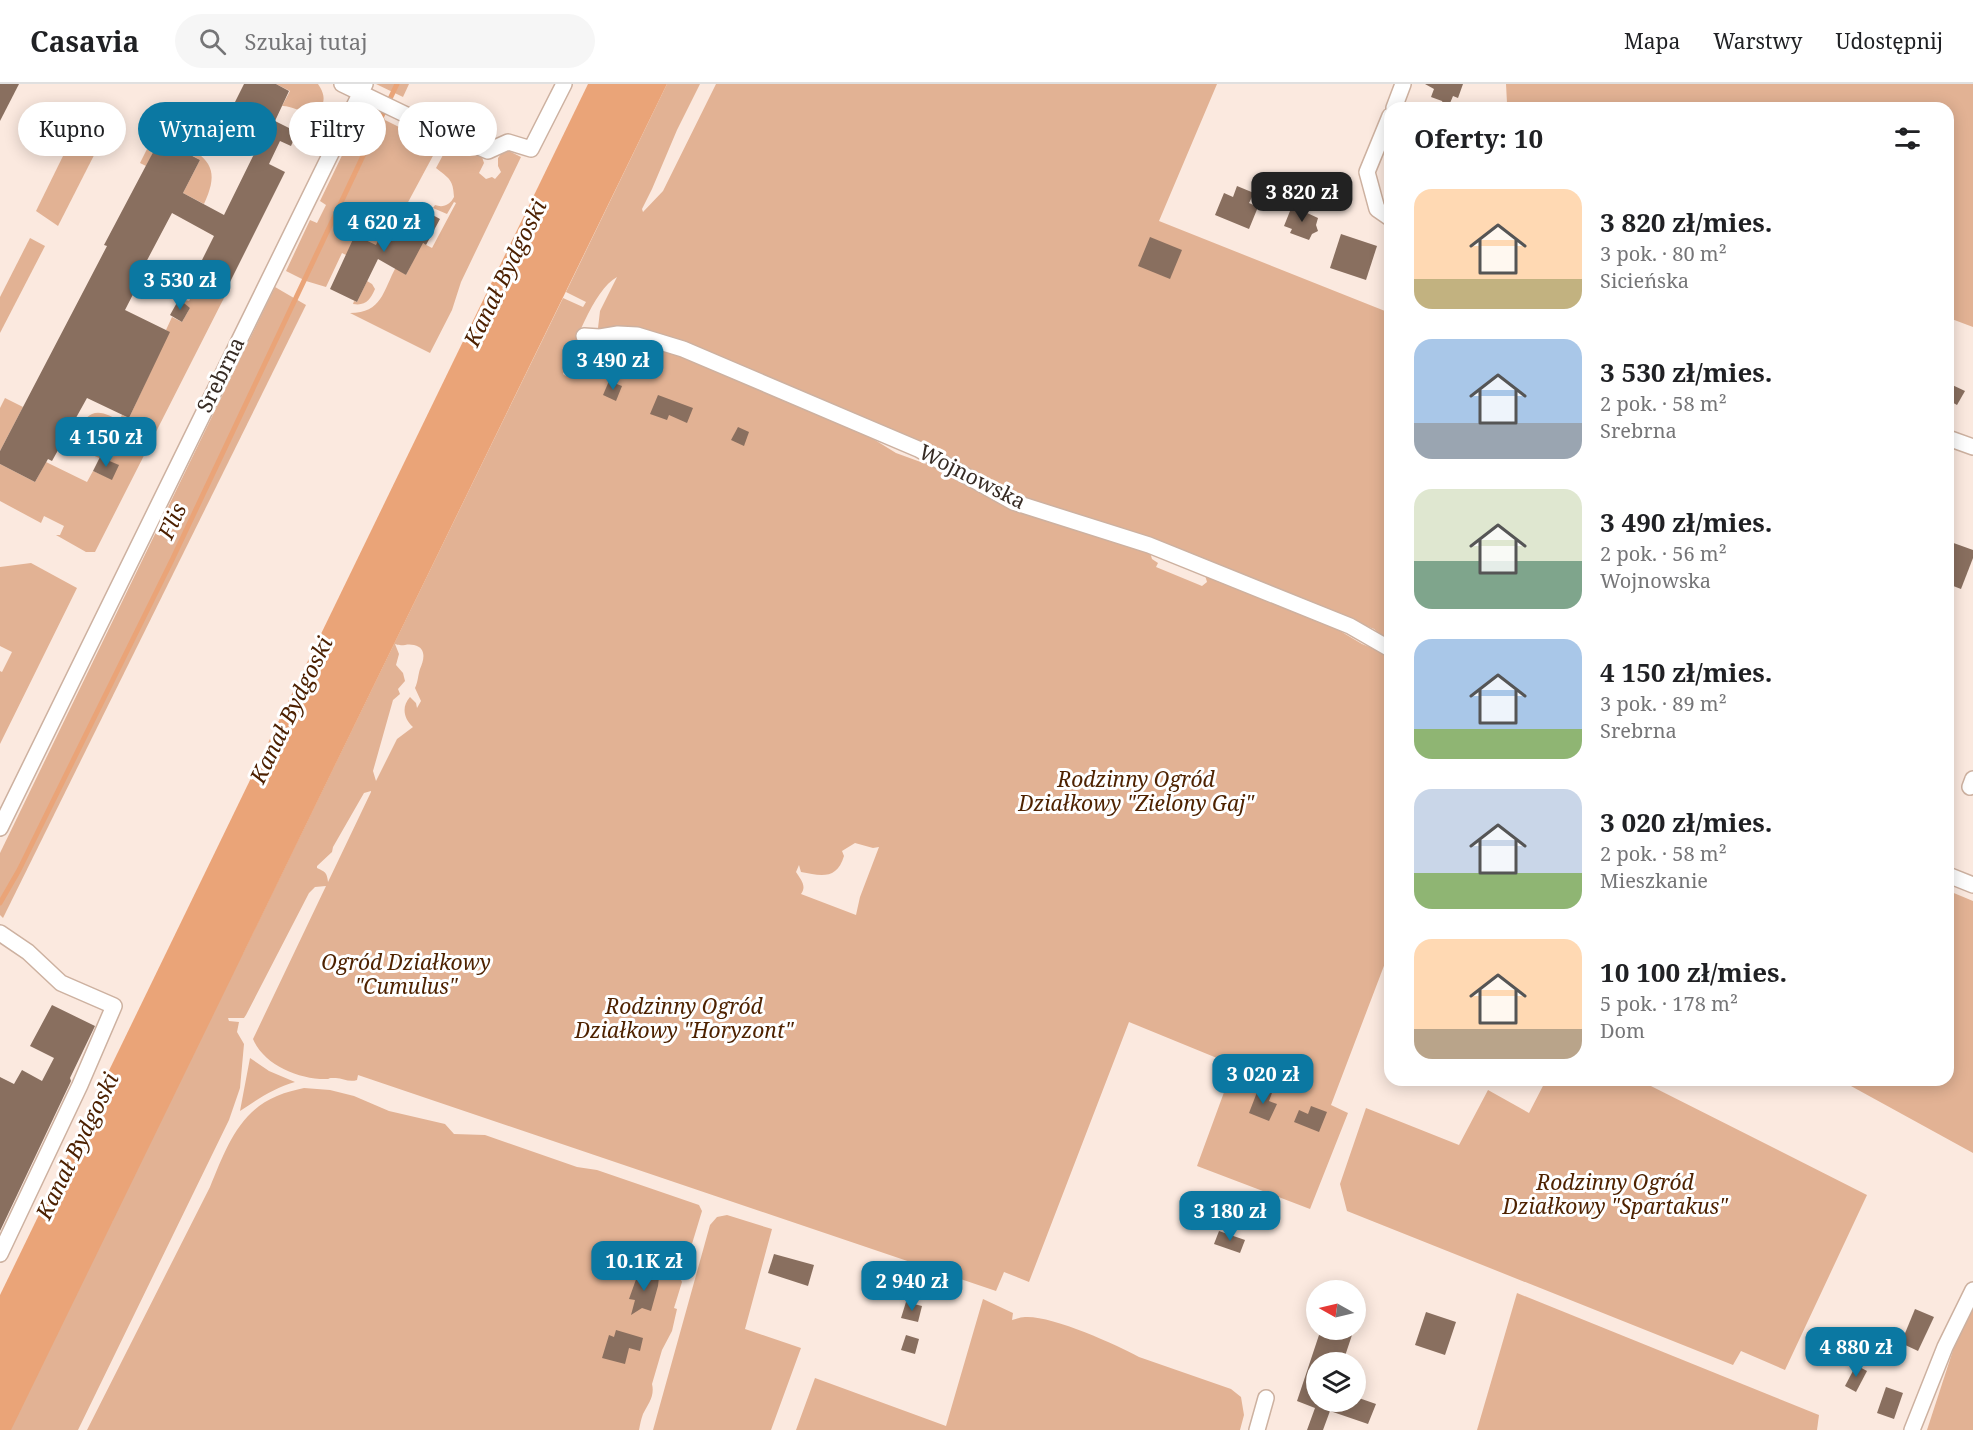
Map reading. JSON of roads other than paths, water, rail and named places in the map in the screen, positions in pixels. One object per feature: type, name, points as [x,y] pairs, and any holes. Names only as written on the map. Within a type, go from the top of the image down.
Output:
[{"type":"street","points":[[342,84],[363,89],[388,107],[488,151],[508,141],[531,149],[564,84]]},
{"type":"street","points":[[1396,102],[1404,84]]},
{"type":"street","name":"Srebrna","points":[[0,828],[363,89]]},
{"type":"street","points":[[1384,131],[1367,172],[1377,209],[1384,214]]},
{"type":"street","name":"Wojnowska","points":[[584,336],[637,335],[683,349],[918,449],[1013,502],[1149,545],[1350,626],[1384,646]]},
{"type":"street","points":[[1954,440],[1973,447]]},
{"type":"street","points":[[1954,877],[1973,885]]},
{"type":"street","points":[[0,933],[28,952],[61,982],[114,1006],[80,1085],[0,1254]]},
{"type":"street","points":[[1912,1430],[1945,1347],[1973,1290]]},
{"type":"street","points":[[1257,1430],[1266,1398]]},
{"type":"water","name":"Kanał Bydgoski","points":[[588,84],[667,84],[11,1430],[0,1430],[0,1295]]},
{"type":"waterway","name":"Flis","points":[[0,903],[19,870],[172,560],[397,84]]},
{"type":"park label","name":"Rodzinny Ogród Działkowy \"Zielony Gaj\"","points":[[1136,792]]},
{"type":"park label","name":"Ogród Działkowy \"Cumulus\"","points":[[406,975]]},
{"type":"park label","name":"Rodzinny Ogród Działkowy \"Horyzont\"","points":[[684,1019]]},
{"type":"park label","name":"Rodzinny Ogród Działkowy \"Spartakus\"","points":[[1615,1195]]}]
